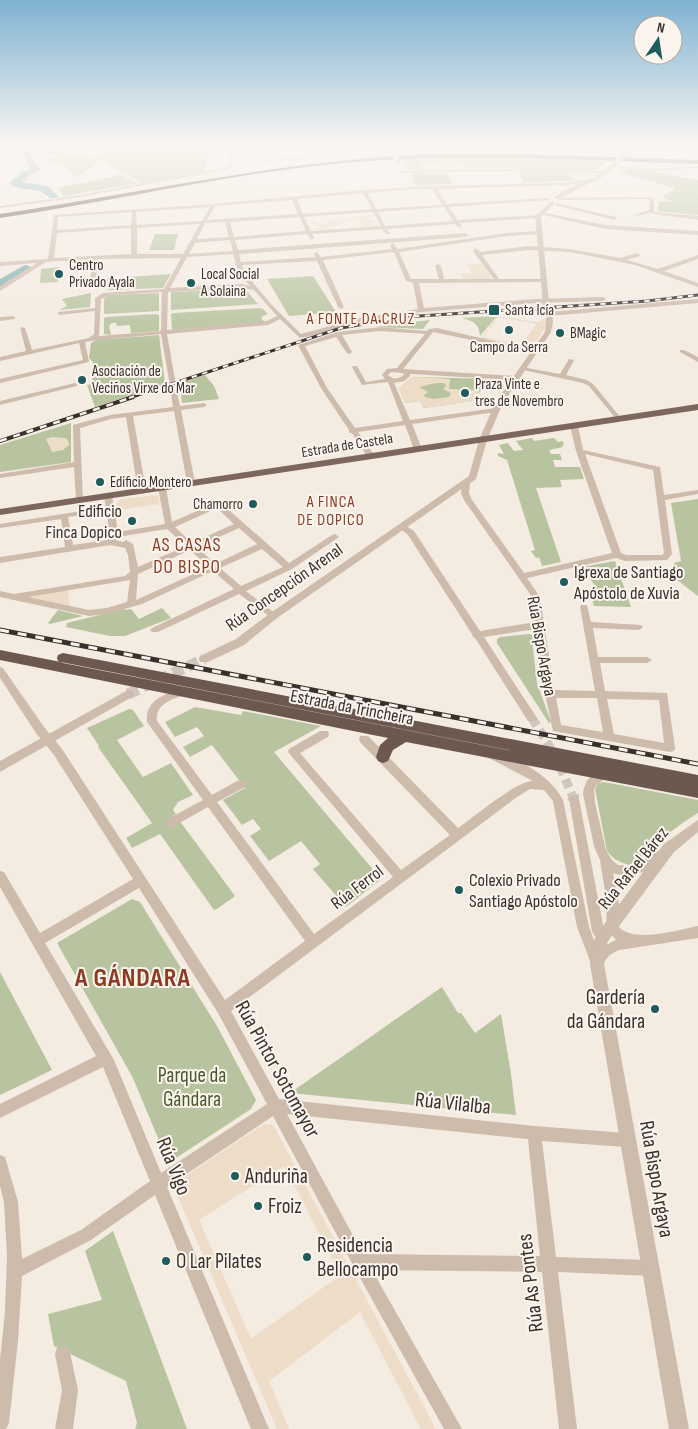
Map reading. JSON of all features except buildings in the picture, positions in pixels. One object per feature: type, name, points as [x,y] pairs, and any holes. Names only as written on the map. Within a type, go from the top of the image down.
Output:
[{"type":"highway","points":[[0,216],[22,213]]},
{"type":"highway","name":"Estrada da Trincheira","points":[[0,646],[698,781]]},
{"type":"highway","name":"Estrada da Trincheira","points":[[0,655],[698,792]]},
{"type":"highway","points":[[383,756],[388,745],[405,736]]},
{"type":"main road","name":"Estrada de Castela","points":[[0,512],[698,407]]},
{"type":"street","points":[[0,289],[48,261],[56,216],[108,213]]},
{"type":"street","points":[[134,213],[134,256]]},
{"type":"street","points":[[172,380],[164,332],[166,290],[209,213]]},
{"type":"street","points":[[301,213],[341,307]]},
{"type":"street","points":[[54,234],[350,213]]},
{"type":"street","points":[[376,213],[396,250],[409,281],[544,281]]},
{"type":"street","points":[[450,213],[496,280]]},
{"type":"street","points":[[541,213],[539,215],[538,232],[549,313],[698,301]]},
{"type":"street","points":[[597,213],[614,218],[597,226]]},
{"type":"street","points":[[638,215],[646,213]]},
{"type":"street","points":[[655,213],[698,218]]},
{"type":"street","points":[[194,241],[539,215],[597,226],[698,233]]},
{"type":"street","points":[[228,222],[237,264],[247,281],[300,336],[360,320],[421,310],[603,299]]},
{"type":"street","points":[[237,264],[319,259],[470,241],[523,232],[538,232]]},
{"type":"street","points":[[0,264],[95,257],[186,256],[466,235]]},
{"type":"street","points":[[478,254],[541,248],[582,253],[657,271],[696,283]]},
{"type":"street","points":[[618,261],[637,255]]},
{"type":"street","points":[[93,282],[95,257]]},
{"type":"street","points":[[657,271],[698,257]]},
{"type":"street","points":[[438,266],[442,280]]},
{"type":"street","points":[[242,286],[247,284],[247,281]]},
{"type":"street","points":[[416,281],[421,310]]},
{"type":"street","points":[[97,338],[98,298],[103,295],[242,286],[255,289]]},
{"type":"street","points":[[60,313],[98,310]]},
{"type":"street","name":"Rúa Concepción Arenal","points":[[204,659],[240,642],[273,616],[474,476],[483,440],[496,410],[515,378],[548,330],[549,313]]},
{"type":"street","points":[[0,359],[97,338],[268,324],[280,317]]},
{"type":"street","points":[[0,319],[13,318]]},
{"type":"street","points":[[22,328],[30,352]]},
{"type":"street","points":[[371,456],[324,388],[301,345],[338,334],[370,329],[430,332],[477,339],[534,351]]},
{"type":"street","points":[[403,371],[430,332]]},
{"type":"street","points":[[338,334],[349,352]]},
{"type":"street","points":[[0,381],[88,361],[82,341]]},
{"type":"street","points":[[682,351],[698,360]]},
{"type":"street","points":[[562,376],[571,360]]},
{"type":"street","points":[[355,367],[364,384],[406,378],[403,371]]},
{"type":"street","points":[[522,369],[589,383],[619,419]]},
{"type":"street","points":[[418,449],[390,380],[385,377],[385,373],[389,370],[515,378]]},
{"type":"street","points":[[394,389],[400,380]]},
{"type":"street","points":[[0,403],[75,385]]},
{"type":"street","points":[[324,388],[336,388]]},
{"type":"street","points":[[174,393],[175,408],[191,483]]},
{"type":"street","points":[[80,500],[76,427],[110,417],[204,405]]},
{"type":"street","points":[[352,431],[496,410]]},
{"type":"street","points":[[129,415],[142,491]]},
{"type":"street","points":[[574,426],[580,451],[617,555]]},
{"type":"street","points":[[523,576],[617,555],[625,558],[664,558],[668,554],[657,469],[580,451]]},
{"type":"street","points":[[0,476],[78,464]]},
{"type":"street","points":[[452,493],[465,496],[466,483]]},
{"type":"street","points":[[162,488],[169,526],[239,589],[273,616]]},
{"type":"street","points":[[661,498],[698,492]]},
{"type":"street","points":[[108,496],[112,538]]},
{"type":"street","name":"Rúa Bispo Argaya","points":[[465,496],[536,597],[550,694],[557,728],[609,737]]},
{"type":"street","points":[[0,560],[69,549],[169,526],[218,505],[287,566]]},
{"type":"street","points":[[0,526],[100,510]]},
{"type":"street","points":[[64,516],[69,549]]},
{"type":"street","points":[[11,597],[127,578],[134,572],[240,524]]},
{"type":"street","points":[[402,527],[411,533],[532,718]]},
{"type":"street","points":[[155,630],[287,566],[335,537]]},
{"type":"street","points":[[112,538],[130,546],[134,572],[131,604]]},
{"type":"street","points":[[0,594],[89,613],[107,611],[131,604],[263,545]]},
{"type":"street","points":[[550,694],[601,695],[664,696],[670,748],[609,737],[601,695],[594,660],[588,625],[584,607]]},
{"type":"street","points":[[476,635],[539,625]]},
{"type":"street","points":[[588,625],[638,627]]},
{"type":"street","points":[[594,660],[647,660]]},
{"type":"street","name":"Rúa Pintor Sotomayor","points":[[0,670],[141,881],[223,1009],[359,1262],[453,1429]]},
{"type":"street","points":[[182,692],[158,701],[151,714],[152,722],[313,942]]},
{"type":"street","points":[[0,767],[128,694]]},
{"type":"street","points":[[324,734],[293,752],[400,877]]},
{"type":"street","points":[[364,740],[378,754],[383,756],[388,764],[456,836]]},
{"type":"street","points":[[485,751],[546,786],[556,796],[561,808],[582,927],[596,964]]},
{"type":"street","points":[[604,774],[593,781],[589,792],[613,904],[611,925],[615,933],[636,941]]},
{"type":"street","points":[[170,823],[241,784]]},
{"type":"street","name":"Rúa Ferrol","points":[[223,1009],[513,794],[529,785],[546,786]]},
{"type":"street","points":[[574,799],[598,931],[602,938]]},
{"type":"street","name":"Rúa Rafael Bárez","points":[[602,938],[669,848],[698,825]]},
{"type":"street","points":[[604,858],[617,869],[637,871],[669,848]]},
{"type":"street","name":"Rúa Vigo","points":[[0,876],[105,1059],[260,1429]]},
{"type":"street","points":[[38,941],[141,881]]},
{"type":"street","points":[[596,964],[601,955],[607,950],[636,941],[698,932]]},
{"type":"street","name":"Rúa Bispo Argaya","points":[[602,938],[596,964],[679,1429]]},
{"type":"street","points":[[0,1111],[105,1059]]},
{"type":"street","points":[[15,1271],[86,1235],[158,1184],[276,1106]]},
{"type":"street","name":"Rúa Vilalba","points":[[276,1106],[534,1133],[626,1140]]},
{"type":"street","name":"Rúa As Pontes","points":[[534,1133],[568,1429]]},
{"type":"street","points":[[0,1162],[11,1202],[15,1271],[0,1423]]},
{"type":"street","points":[[359,1262],[549,1264],[650,1268]]},
{"type":"street","points":[[63,1354],[70,1390],[64,1429]]},
{"type":"green space","points":[[675,213],[698,213],[698,215]]},
{"type":"green space","points":[[155,234],[178,234],[174,250],[149,250]]},
{"type":"green space","points":[[59,267],[58,282],[40,283],[41,269]]},
{"type":"green space","points":[[171,274],[163,288],[106,290],[109,289],[109,283],[100,283],[100,279]]},
{"type":"green space","points":[[313,276],[336,312],[289,316],[267,279]]},
{"type":"green space","points":[[245,289],[258,304],[171,310],[171,292]]},
{"type":"green space","points":[[91,293],[90,307],[59,310],[67,306],[62,299]]},
{"type":"green space","points":[[159,293],[159,311],[104,314],[104,299],[110,295]]},
{"type":"green space","points":[[259,308],[268,314],[261,317],[264,322],[172,330],[171,314],[174,313]]},
{"type":"green space","points":[[159,315],[159,331],[131,333],[130,325],[117,326],[116,323],[112,323],[109,326],[111,335],[104,334],[104,318],[106,317]]},
{"type":"green space","points":[[497,316],[480,336],[475,324],[470,320],[462,318]]},
{"type":"green space","points":[[430,320],[423,329],[376,327]]},
{"type":"green space","points":[[159,335],[165,384],[95,407],[87,385],[92,384],[93,362],[89,358],[91,343],[97,340]]},
{"type":"green space","points":[[205,375],[214,386],[219,399],[182,403],[180,383]]},
{"type":"green space","name":"Praza Vinte e tres de Novembro","points":[[413,377],[495,379],[494,382],[487,382],[473,401],[424,408],[420,401],[405,403],[399,388]]},
{"type":"green space","points":[[71,423],[71,462],[0,472],[0,445]]},
{"type":"green space","points":[[532,438],[534,441],[554,438],[558,442],[563,441],[563,447],[549,450],[551,454],[560,454],[562,460],[553,460],[555,467],[580,467],[584,479],[560,480],[562,487],[536,488],[561,562],[542,566],[539,557],[536,558],[531,551],[535,550],[507,460],[498,456],[498,453],[504,454],[499,445],[508,443],[514,451],[523,450],[516,441]]},
{"type":"green space","points":[[698,499],[698,596],[672,576],[674,563],[681,561],[671,503]]},
{"type":"green space","points":[[615,561],[631,607],[594,606],[589,589],[596,587],[582,567]]},
{"type":"green space","points":[[162,608],[171,618],[125,636],[110,636],[66,627],[67,623],[124,609],[131,609],[139,619]]},
{"type":"green space","points":[[58,610],[83,616],[48,623]]},
{"type":"green space","points":[[533,635],[537,683],[551,722],[549,723],[497,643],[497,639],[501,637]]},
{"type":"green space","points":[[195,707],[241,715],[243,711],[321,726],[274,752],[381,879],[346,907],[313,869],[320,864],[301,841],[269,861],[250,836],[261,829],[253,819],[242,825],[223,800],[245,788],[212,745],[190,757],[183,747],[204,736],[197,727],[175,737],[165,722]]},
{"type":"green space","points":[[129,709],[133,710],[144,726],[117,740],[143,777],[171,763],[193,795],[178,802],[173,810],[176,814],[173,816],[182,824],[235,896],[217,909],[214,910],[160,834],[132,848],[126,838],[152,823],[98,747],[87,728]]},
{"type":"green space","points":[[604,782],[698,800],[698,813],[673,830],[634,862],[629,865],[625,864],[614,858],[607,851],[595,789],[598,783]]},
{"type":"green space","name":"Parque da Gándara","points":[[132,899],[140,902],[217,1026],[256,1100],[251,1109],[176,1158],[167,1158],[165,1155],[133,1078],[57,943]]},
{"type":"green space","points":[[0,972],[52,1070],[0,1095]]},
{"type":"green space","points":[[442,987],[458,1013],[461,1013],[475,1033],[501,1014],[516,1115],[290,1093]]},
{"type":"green space","points":[[113,1231],[187,1429],[135,1429],[137,1423],[126,1381],[54,1346],[48,1314],[102,1300],[85,1251]]},
{"type":"shaded area","points":[[373,215],[374,217],[365,218],[373,220],[375,225],[362,227],[359,218],[320,230],[310,229],[322,227],[315,226],[317,224],[311,224],[310,222],[312,221],[317,220],[316,222],[323,225],[331,219],[346,220],[358,216]]},
{"type":"shaded area","points":[[467,264],[482,264],[492,279],[463,279],[461,273],[471,273]]},
{"type":"shaded area","points":[[497,316],[538,322],[546,318],[546,326],[531,349],[481,338]],"holes":[[[498,317],[536,324],[521,345],[483,337]]]},
{"type":"shaded area","name":"Praza Vinte e tres de Novembro","points":[[413,377],[450,379],[449,389],[480,390],[473,401],[424,408],[420,401],[405,403],[399,388]],"holes":[[[444,383],[446,386],[443,389],[451,393],[449,397],[433,399],[425,397],[424,395],[428,392],[419,387]]]},
{"type":"shaded area","points":[[52,437],[65,438],[68,440],[69,445],[63,450],[52,452],[46,439]]},
{"type":"shaded area","points":[[158,496],[160,506],[156,504],[120,510],[118,512],[117,502],[119,500]]},
{"type":"shaded area","points":[[68,589],[70,607],[21,597]]},
{"type":"shaded area","points":[[264,1124],[273,1125],[436,1429],[421,1429],[360,1312],[269,1381],[289,1429],[277,1429],[176,1192],[178,1181]],"holes":[[[284,1166],[341,1275],[251,1339],[199,1220]]]},
{"type":"waterway","points":[[0,284],[25,268]]},
{"type":"tunnel","points":[[172,380],[174,393]]},
{"type":"tunnel","points":[[128,694],[204,659]]},
{"type":"tunnel","points":[[532,718],[556,757],[573,797]]},
{"type":"railway","points":[[129,398],[341,328],[404,317],[647,301],[698,295]]},
{"type":"railway","points":[[0,441],[133,397]]},
{"type":"railway","points":[[0,630],[698,764]]},
{"type":"place","name":"Centro Privado Ayala","points":[[59,274]]},
{"type":"place","name":"Local Social A Solaina","points":[[191,283]]},
{"type":"place","name":"Santa Icía","points":[[494,310]]},
{"type":"place","name":"Campo da Serra","points":[[509,330]]},
{"type":"place","name":"BMagic","points":[[560,333]]},
{"type":"place","name":"Asociación de Veciños Virxe do Mar","points":[[82,380]]},
{"type":"place","name":"Praza Vinte e tres de Novembro","points":[[465,393]]},
{"type":"place","name":"Edificio Montero","points":[[100,482]]},
{"type":"place","name":"Chamorro","points":[[253,504]]},
{"type":"place","name":"Edificio Finca Dopico","points":[[132,521]]},
{"type":"place","name":"Igrexa de Santiago Apóstolo de Xuvia","points":[[564,582]]},
{"type":"place","name":"Colexio Privado Santiago Apóstolo","points":[[459,890]]},
{"type":"place","name":"Gardería da Gándara","points":[[655,1009]]},
{"type":"place","name":"Anduriña","points":[[235,1176]]},
{"type":"place","name":"Froiz","points":[[258,1206]]},
{"type":"place","name":"Residencia Bellocampo","points":[[307,1257]]},
{"type":"place","name":"O Lar Pilates","points":[[166,1261]]},
{"type":"district","name":"A FONTE DA CRUZ","points":[[361,318]]},
{"type":"district","name":"A FINCA DE DOPICO","points":[[331,510]]},
{"type":"district","name":"AS CASAS DO BISPO","points":[[187,555]]},
{"type":"district","name":"A GÁNDARA","points":[[133,977]]}]
